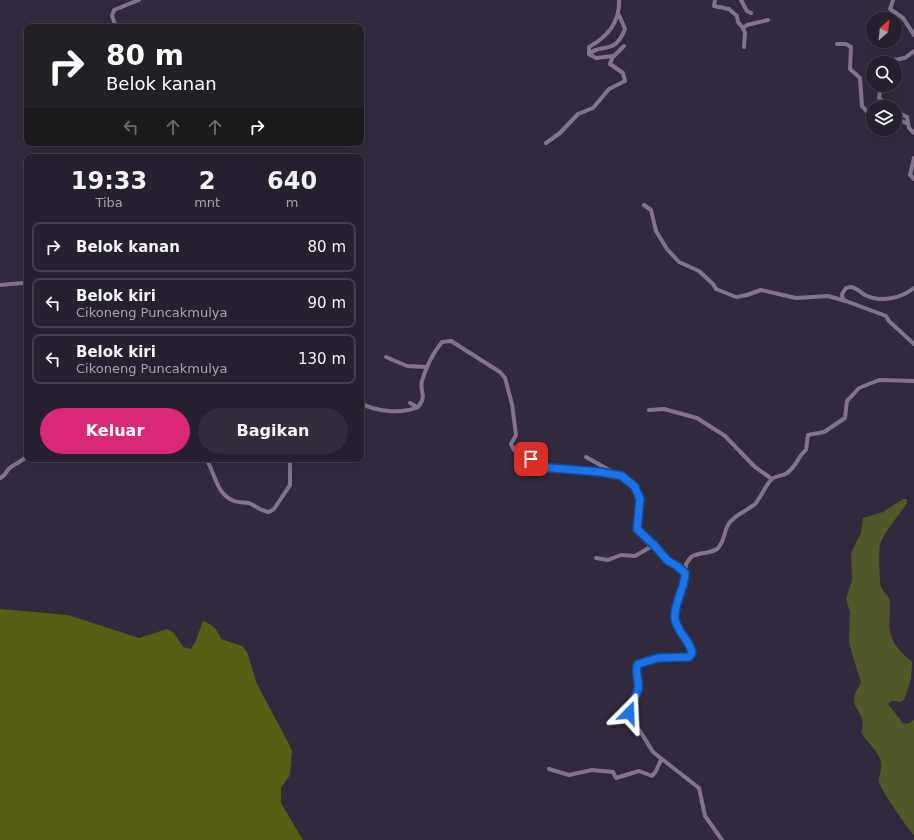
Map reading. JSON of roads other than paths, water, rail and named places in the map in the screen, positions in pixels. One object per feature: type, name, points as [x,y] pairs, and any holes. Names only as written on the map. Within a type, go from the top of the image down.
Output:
[{"type":"street","points":[[114,24],[112,14],[114,10],[139,0]]},
{"type":"street","points":[[588,54],[589,47],[598,43],[603,38],[618,15],[619,0]]},
{"type":"street","points":[[715,0],[714,6],[729,9],[737,16],[738,22],[745,33],[744,47]]},
{"type":"street","points":[[741,0],[747,11],[751,13]]},
{"type":"street","points":[[892,0],[890,9],[903,18],[914,35]]},
{"type":"street","points":[[588,54],[592,50],[614,46],[625,29],[622,20],[618,15]]},
{"type":"street","points":[[743,28],[747,25],[768,20]]},
{"type":"street","points":[[837,44],[846,44],[851,47],[850,69],[860,78],[862,106],[866,111]]},
{"type":"street","points":[[546,143],[557,136],[578,114],[593,108],[609,89],[618,84],[624,83],[625,78],[623,73],[610,64],[613,57],[624,46]]},
{"type":"street","points":[[902,59],[914,51]]},
{"type":"street","points":[[588,54],[596,58],[613,57]]},
{"type":"street","points":[[902,114],[906,116],[909,128],[914,133]]},
{"type":"street","points":[[902,121],[908,124]]},
{"type":"street","points":[[914,158],[910,175],[914,180]]},
{"type":"street","points":[[644,205],[652,212],[656,231],[667,249],[679,262],[699,271],[713,284],[716,289],[736,296],[747,296],[761,290],[796,298],[828,296],[886,316],[889,321],[914,344]]},
{"type":"street","points":[[0,285],[24,284]]},
{"type":"street","points":[[846,301],[843,299],[843,293],[846,288],[851,287],[866,295],[883,298],[902,296],[914,288]]},
{"type":"street","points":[[364,405],[391,410],[403,410],[417,407],[423,399],[421,384],[427,367],[442,342],[451,341],[494,368],[505,378],[512,404],[516,434],[510,444],[514,450],[527,455],[539,467],[600,472],[622,476]]},
{"type":"street","points":[[386,358],[407,366],[427,367]]},
{"type":"street","points":[[722,840],[705,816],[699,788],[674,767],[661,760],[653,752],[631,720],[630,707],[638,690],[637,666],[647,660],[658,658],[689,657],[692,650],[680,632],[675,618],[683,587],[686,564],[691,557],[714,550],[721,545],[731,520],[756,503],[772,479],[787,473],[795,465],[802,453],[806,450],[808,434],[824,432],[845,418],[847,400],[856,390],[879,380],[914,381]]},
{"type":"street","points":[[410,403],[417,407]]},
{"type":"street","points":[[649,410],[664,409],[697,418],[725,436],[755,466],[772,479]]},
{"type":"street","points":[[586,457],[606,470],[622,476],[635,487],[640,499],[637,529],[668,561],[685,573]]},
{"type":"street","points":[[0,478],[5,476],[11,467],[24,459]]},
{"type":"street","points":[[208,462],[215,475],[217,487],[224,495],[233,500],[249,503],[269,512],[274,509],[290,485],[290,462]]},
{"type":"street","points":[[596,558],[608,560],[621,555],[634,556],[654,545]]},
{"type":"street","points":[[549,769],[569,775],[601,770],[613,772],[616,778],[639,770],[652,776],[657,770],[661,760]]}]
